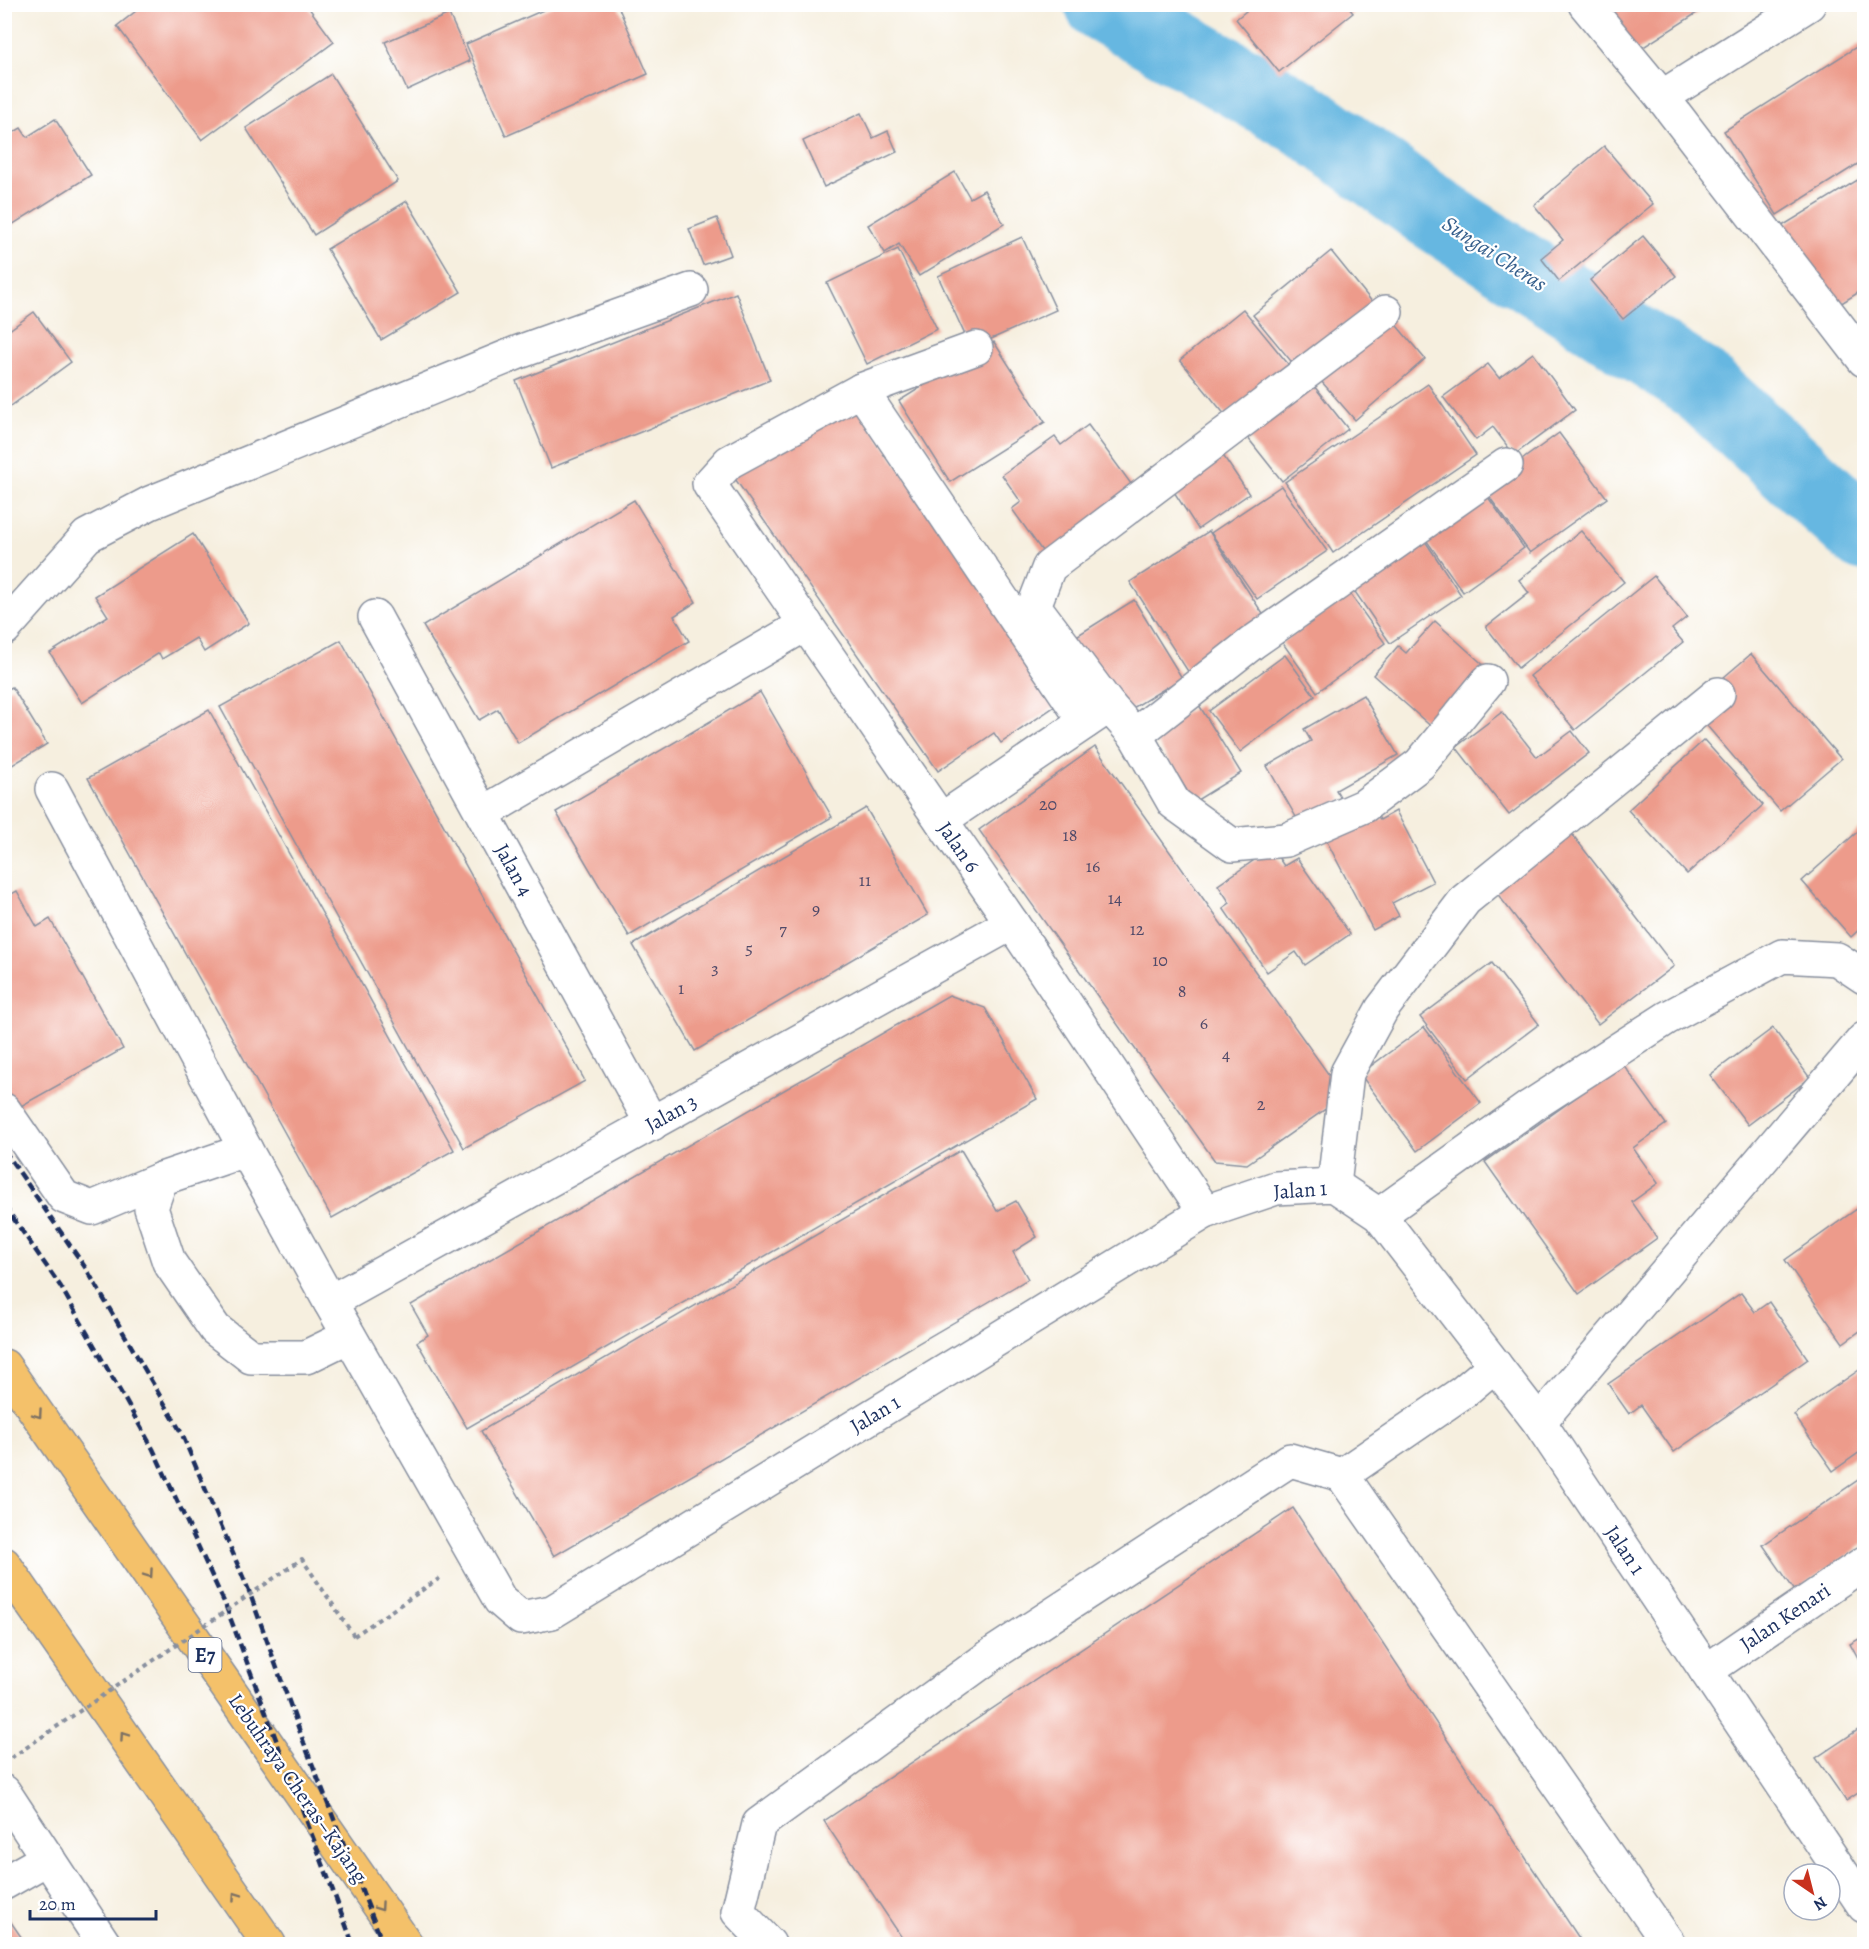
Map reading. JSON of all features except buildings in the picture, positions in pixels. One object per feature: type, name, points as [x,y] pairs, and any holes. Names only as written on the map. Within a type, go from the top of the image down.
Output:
[{"type":"highway","name":"Lebuhraya Cheras–Kajang","points":[[4,1366],[406,1944]]},
{"type":"highway","points":[[4,1564],[269,1944]]},
{"type":"street","points":[[1585,4],[1662,97],[1864,360]]},
{"type":"street","points":[[1662,97],[1809,4]]},
{"type":"street","points":[[4,629],[87,536],[150,503],[519,352],[691,290]]},
{"type":"street","points":[[1097,714],[1034,606],[1049,567],[1386,312]]},
{"type":"street","points":[[976,348],[861,390],[1097,714],[1135,735],[1174,803],[1232,845],[1286,840],[1364,806],[1419,764],[1488,681]]},
{"type":"street","name":"Jalan 6","points":[[861,390],[729,462],[709,484],[1012,923],[1205,1212]]},
{"type":"street","points":[[1135,735],[1252,643],[1506,465]]},
{"type":"street","name":"Jalan 4","points":[[375,617],[652,1124]]},
{"type":"street","points":[[483,813],[806,624]]},
{"type":"street","points":[[1334,1185],[1347,1073],[1382,1009],[1465,900],[1718,694]]},
{"type":"street","points":[[941,820],[1097,714]]},
{"type":"street","points":[[52,789],[246,1150],[474,1554]]},
{"type":"street","name":"Jalan 3","points":[[330,1302],[1012,923]]},
{"type":"street","points":[[1379,1215],[1532,1106],[1667,1018],[1782,956],[1837,959],[1864,977]]},
{"type":"street","points":[[1539,1422],[1864,1039]]},
{"type":"street","points":[[4,1110],[64,1197],[92,1208],[161,1179],[246,1150]]},
{"type":"street","points":[[161,1179],[151,1208],[169,1263],[215,1329],[251,1357],[306,1357],[349,1336]]},
{"type":"street","name":"Jalan 1","points":[[474,1554],[500,1600],[521,1618],[552,1612],[1205,1212],[1276,1188],[1334,1185],[1379,1215],[1539,1422],[1864,1906]]},
{"type":"street","points":[[1342,1475],[1463,1392],[1495,1365]]},
{"type":"street","points":[[769,1944],[738,1912],[759,1824],[997,1650],[1290,1460],[1342,1475],[1669,1944]]},
{"type":"street","name":"Jalan Kenari","points":[[1706,1671],[1864,1563]]},
{"type":"street","points":[[4,1792],[104,1944]]},
{"type":"street","points":[[4,1883],[48,1858]]},
{"type":"path","points":[[11,1758],[302,1559],[354,1636],[474,1554]]},
{"type":"waterway","name":"Sungai Cheras","points":[[1102,4],[1307,121],[1432,212],[1698,383],[1864,534]]},
{"type":"railway","points":[[4,1150],[87,1270],[181,1432],[249,1591],[304,1743],[383,1944]]},
{"type":"railway","points":[[4,1205],[61,1287],[153,1449],[225,1604],[353,1944]]}]
